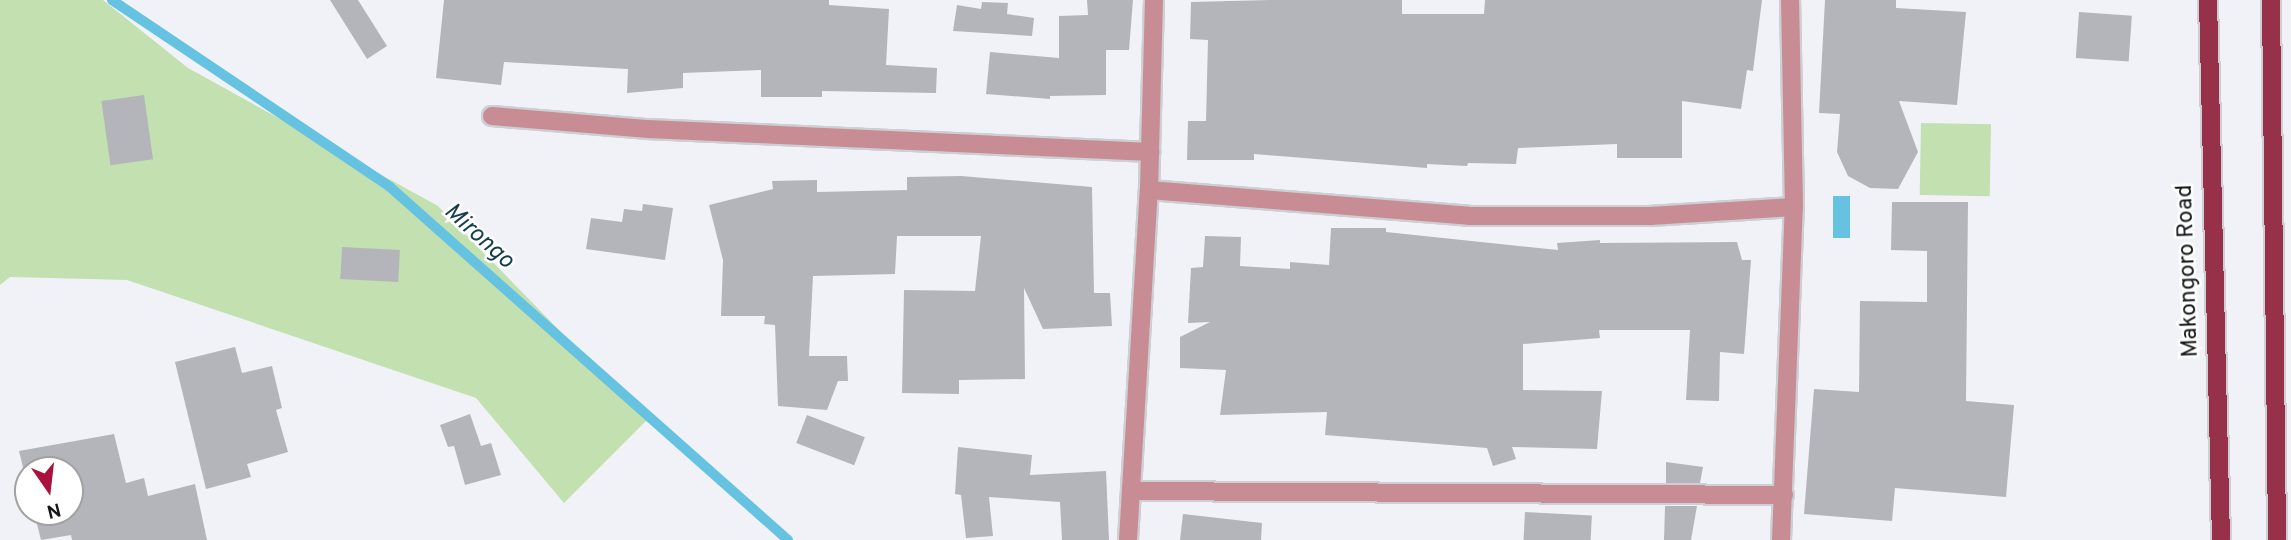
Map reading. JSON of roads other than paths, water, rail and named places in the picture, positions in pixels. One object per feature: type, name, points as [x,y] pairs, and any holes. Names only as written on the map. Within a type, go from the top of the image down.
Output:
[{"type":"main road","name":"Makongoro Road","points":[[2208,0],[2221,540]]},
{"type":"main road","points":[[2271,0],[2277,540]]},
{"type":"street","points":[[1128,540],[1149,190],[1154,0]]},
{"type":"street","points":[[1781,540],[1794,207],[1790,0]]},
{"type":"street","points":[[492,116],[648,129],[1150,152]]},
{"type":"street","points":[[1149,190],[1469,216],[1637,217],[1794,207]]},
{"type":"street","points":[[1131,492],[1784,495]]},
{"type":"water","points":[[1833,196],[1850,196],[1850,238],[1833,238]]},
{"type":"waterway","name":"Mirongo","points":[[112,0],[390,187],[788,540]]}]
